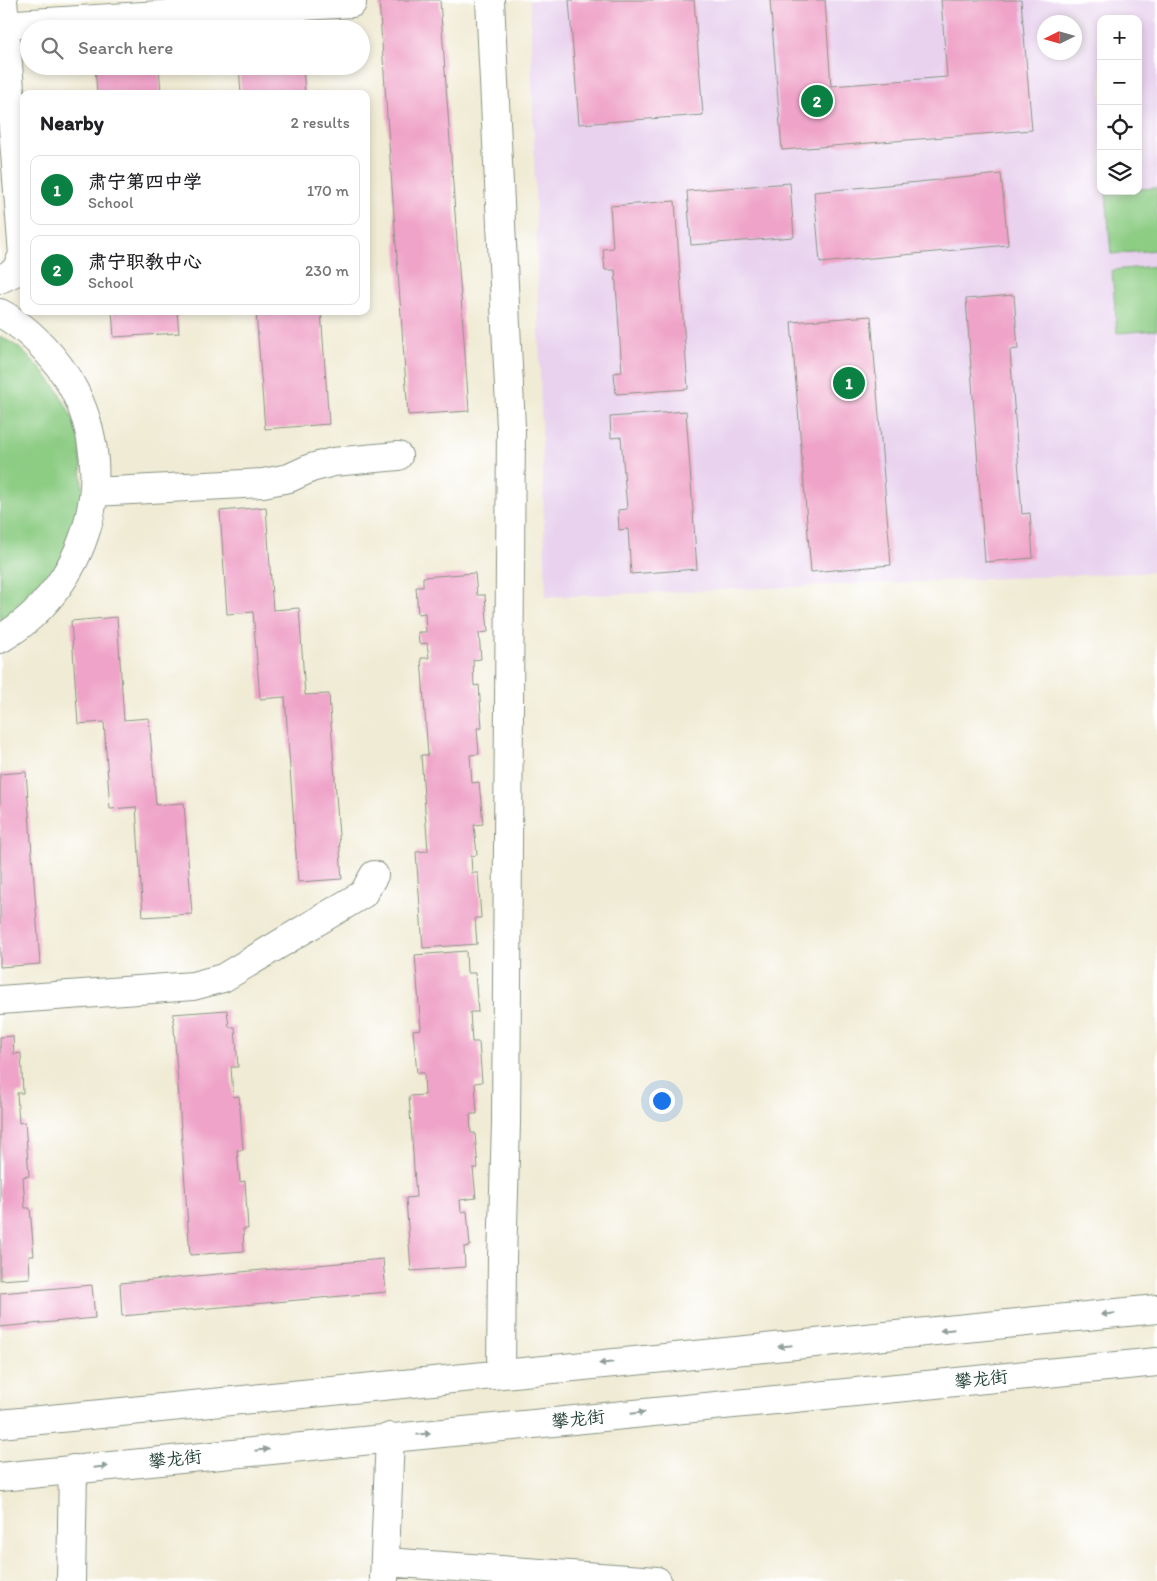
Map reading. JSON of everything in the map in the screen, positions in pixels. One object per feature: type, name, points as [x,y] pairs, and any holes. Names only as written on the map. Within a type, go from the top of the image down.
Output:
[{"type":"street","points":[[490,0],[511,427],[506,1103],[501,1374]]},
{"type":"street","points":[[20,221],[2,16],[352,2]]},
{"type":"street","points":[[0,279],[15,272],[20,261]]},
{"type":"street","points":[[0,313],[28,332],[49,353],[67,377],[80,404],[90,432],[94,462],[94,492],[89,522],[80,550],[66,577],[48,601],[26,622],[0,639]]},
{"type":"street","points":[[94,492],[262,483],[289,478],[311,468],[334,462],[398,456]]},
{"type":"street","points":[[0,1000],[193,986],[223,978],[363,894],[374,875]]},
{"type":"street","points":[[0,1424],[1157,1309]]},
{"type":"street","name":"攀龙街","points":[[0,1477],[1157,1362]]},
{"type":"street","points":[[390,1438],[384,1572],[657,1581]]},
{"type":"street","points":[[71,1581],[73,1470]]},
{"type":"shaded area","points":[[530,0],[1157,0],[1157,572],[546,597]]},
{"type":"green space","points":[[1157,188],[1157,250],[1111,254],[1106,195],[1142,195],[1142,189]]},
{"type":"green space","points":[[1157,266],[1157,330],[1117,333],[1112,270]]},
{"type":"green space","points":[[0,336],[18,347],[39,367],[57,389],[71,415],[80,443],[83,501],[52,581],[0,626]]},
{"type":"building","points":[[440,0],[469,411],[408,415],[379,1]]},
{"type":"building","points":[[569,0],[694,0],[703,115],[579,124]]},
{"type":"building","points":[[770,0],[825,0],[831,86],[947,77],[941,0],[1021,0],[1032,130],[782,150]]},
{"type":"building","points":[[96,75],[160,75],[161,90],[97,90]]},
{"type":"building","points":[[240,75],[304,75],[305,90],[241,90]]},
{"type":"building","points":[[1001,174],[1008,245],[820,263],[814,192]]},
{"type":"building","points":[[790,183],[794,237],[691,245],[687,191]]},
{"type":"building","points":[[675,201],[688,389],[616,394],[614,373],[622,372],[615,270],[605,270],[603,249],[613,248],[610,206]]},
{"type":"building","points":[[1014,295],[1018,349],[1010,350],[1022,514],[1030,513],[1033,558],[985,562],[966,299]]},
{"type":"building","points":[[112,315],[177,315],[179,333],[114,337]]},
{"type":"building","points":[[256,315],[321,315],[329,424],[265,429]]},
{"type":"building","points":[[871,316],[891,565],[811,572],[791,322]]},
{"type":"building","points":[[686,411],[697,569],[631,574],[628,529],[619,530],[618,510],[627,509],[621,437],[611,438],[610,417]]},
{"type":"building","points":[[266,507],[273,610],[299,608],[305,695],[329,694],[342,879],[298,882],[285,697],[260,699],[253,612],[227,614],[220,511]]},
{"type":"building","points":[[475,573],[477,595],[485,595],[488,632],[479,633],[481,659],[473,660],[474,686],[479,685],[482,728],[477,728],[479,754],[470,755],[472,783],[479,782],[483,824],[474,825],[477,855],[471,856],[472,873],[478,873],[481,918],[475,918],[477,944],[423,948],[416,852],[428,851],[421,755],[428,755],[421,658],[429,658],[427,643],[419,644],[418,632],[426,632],[425,613],[418,614],[416,587],[423,587],[423,577]]},
{"type":"building","points":[[117,617],[124,720],[149,718],[156,805],[184,803],[192,914],[143,917],[136,807],[110,809],[104,722],[78,724],[71,621]]},
{"type":"building","points":[[26,772],[40,964],[0,967],[0,774]]},
{"type":"building","points":[[466,951],[467,973],[475,973],[478,1012],[470,1012],[472,1042],[479,1042],[482,1082],[475,1083],[477,1114],[470,1114],[471,1133],[475,1133],[478,1168],[473,1168],[476,1198],[460,1200],[461,1212],[467,1211],[470,1246],[464,1247],[465,1267],[411,1271],[406,1198],[416,1197],[409,1096],[425,1095],[424,1073],[417,1073],[413,1030],[421,1029],[415,955]]},
{"type":"building","points":[[227,1010],[229,1027],[235,1027],[238,1067],[231,1067],[233,1097],[239,1096],[243,1150],[237,1150],[240,1182],[245,1181],[248,1229],[243,1229],[244,1251],[190,1255],[173,1014]]},
{"type":"building","points":[[13,1036],[14,1054],[21,1053],[23,1093],[17,1093],[19,1123],[25,1122],[29,1176],[23,1177],[25,1208],[30,1208],[34,1256],[29,1256],[30,1278],[0,1280],[0,1037]]},
{"type":"building","points":[[383,1259],[386,1292],[122,1316],[120,1283]]},
{"type":"building","points":[[92,1285],[95,1318],[0,1327],[0,1293]]},
{"type":"place","name":"肃宁职教中心","points":[[817,101]]},
{"type":"place","name":"肃宁第四中学","points":[[849,383]]}]
